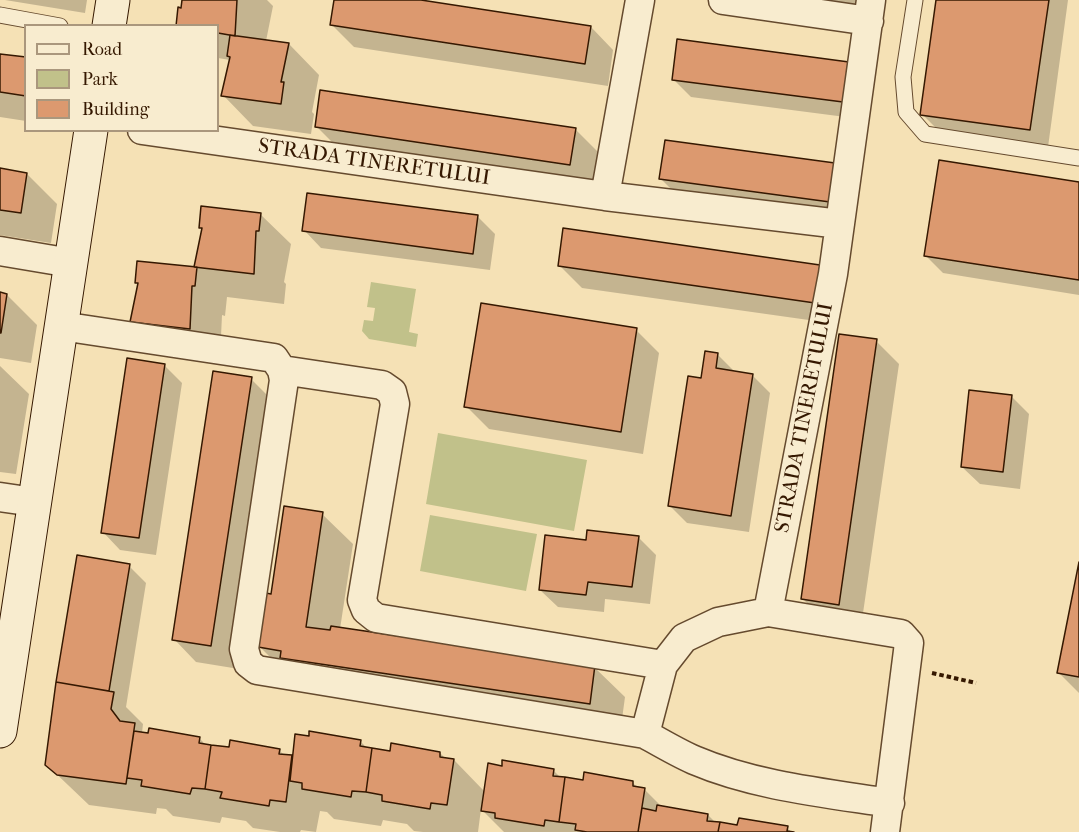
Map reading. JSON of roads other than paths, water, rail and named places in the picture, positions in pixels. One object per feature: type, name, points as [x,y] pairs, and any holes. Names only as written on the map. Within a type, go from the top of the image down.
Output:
[{"type":"street","points":[[109,24],[112,0]]},
{"type":"street","points":[[605,196],[640,0]]},
{"type":"street","name":"STRADA TINERETULUI","points":[[723,0],[870,11],[840,224],[768,612]]},
{"type":"street","points":[[0,731],[91,132]]},
{"type":"street","name":"STRADA TINERETULUI","points":[[156,132],[605,196],[840,224]]},
{"type":"street","points":[[0,251],[71,263]]},
{"type":"street","points":[[61,326],[274,358],[282,370],[285,380],[244,649],[248,663],[257,670],[645,734],[695,760],[747,777],[806,790],[890,802]]},
{"type":"street","points":[[282,370],[382,385],[392,392],[395,404],[362,600],[366,610],[376,618],[663,665]]},
{"type":"street","points":[[0,497],[34,502]]},
{"type":"street","points":[[645,734],[663,665],[684,638],[718,622],[768,612],[901,634],[909,644],[885,832]]},
{"type":"lane","points":[[915,0],[903,76],[906,112],[925,134],[1079,158]]},
{"type":"lane","points":[[0,15],[49,24]]}]
